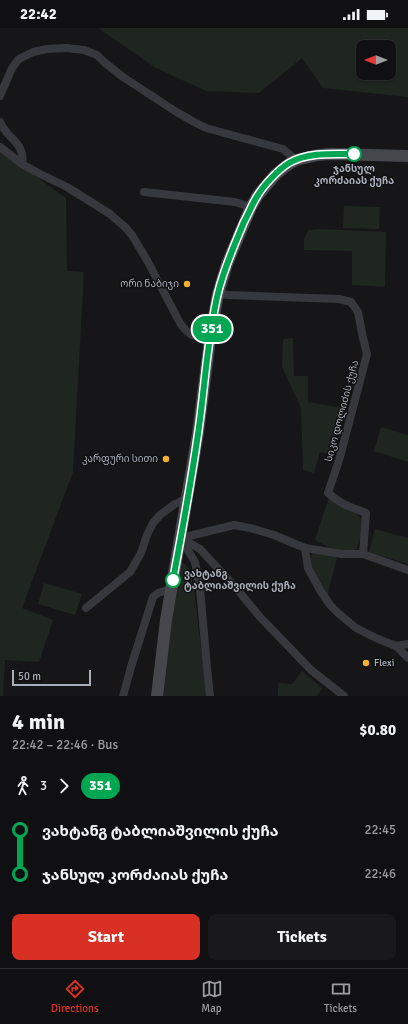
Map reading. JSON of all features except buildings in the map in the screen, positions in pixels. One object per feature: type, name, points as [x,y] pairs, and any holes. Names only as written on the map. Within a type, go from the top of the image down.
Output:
[{"type":"main road","points":[[157,696],[171,590],[198,433],[210,339],[218,294],[227,264],[251,207],[258,195],[276,174],[296,160],[318,155],[331,154],[408,156]]},
{"type":"street","points":[[0,96],[12,68],[19,59],[34,52],[47,49],[66,48],[84,50],[97,54],[104,62],[123,77],[194,122],[206,128],[283,149],[296,160]]},
{"type":"street","points":[[0,122],[21,150],[24,157],[22,164]]},
{"type":"street","points":[[0,148],[22,164],[85,198],[110,214],[125,227],[132,235],[148,262],[180,323],[186,331],[192,336],[210,339]]},
{"type":"street","points":[[144,192],[235,202],[251,207]]},
{"type":"street","name":"სიკო დოლიძის ქუჩა","points":[[218,294],[339,299],[351,302],[358,312],[368,354],[344,442],[328,493],[336,500],[347,506],[366,512],[363,554]]},
{"type":"street","points":[[86,608],[130,572],[141,553],[153,523],[160,515],[175,504],[187,498]]},
{"type":"street","points":[[181,538],[234,525],[274,535],[305,548],[342,554],[363,554],[408,570]]},
{"type":"street","points":[[181,538],[195,562],[210,696]]},
{"type":"street","points":[[181,538],[200,549],[260,617],[311,670],[344,696]]},
{"type":"street","points":[[305,548],[308,568],[320,590],[338,614],[356,628],[396,646],[408,658]]},
{"type":"street","points":[[123,696],[153,598],[158,593],[171,590]]},
{"type":"street","points":[[396,646],[408,644]]},
{"type":"shaded area","points":[[98,28],[408,28],[408,97],[323,88],[302,58],[259,93],[206,91],[156,68]]},
{"type":"shaded area","points":[[0,151],[66,198],[67,271],[84,272],[73,472],[22,608],[53,620],[39,662],[5,660],[3,696],[0,696]]},
{"type":"shaded area","points":[[344,206],[380,207],[379,229],[343,228]]},
{"type":"shaded area","points":[[320,229],[386,232],[385,287],[352,285],[352,251],[304,250],[304,239],[308,230]]},
{"type":"shaded area","points":[[293,338],[294,376],[308,376],[308,402],[342,408],[331,454],[320,452],[314,473],[303,470],[301,408],[282,367],[283,339]]},
{"type":"shaded area","points":[[381,427],[408,435],[408,462],[374,451]]},
{"type":"shaded area","points":[[329,497],[356,513],[363,521],[363,530],[356,550],[341,554],[315,540]]},
{"type":"shaded area","points":[[375,529],[408,538],[408,564],[369,552]]},
{"type":"shaded area","points":[[313,546],[337,558],[327,597],[310,563]]},
{"type":"shaded area","points":[[181,563],[189,568],[194,590],[207,696],[162,696],[178,573]]},
{"type":"shaded area","points":[[44,583],[82,594],[75,615],[38,604]]},
{"type":"shaded area","points":[[302,671],[322,688],[317,696],[278,696],[278,683],[292,684]]},
{"type":"bus line","name":"351","points":[[173,580],[198,433],[210,339],[218,294],[235,242],[258,195],[276,174],[289,164],[305,157],[331,154],[354,154]]},
{"type":"place","name":"ჯანსულ კორძაიას ქუჩა","points":[[354,154]]},
{"type":"place","name":"ორი ნაბიჯი","points":[[187,284]]},
{"type":"place","name":"კარფური სითი","points":[[166,459]]},
{"type":"place","name":"ვახტანგ ტაბლიაშვილის ქუჩა","points":[[173,580]]},
{"type":"place","name":"Flexi","points":[[366,663]]}]
